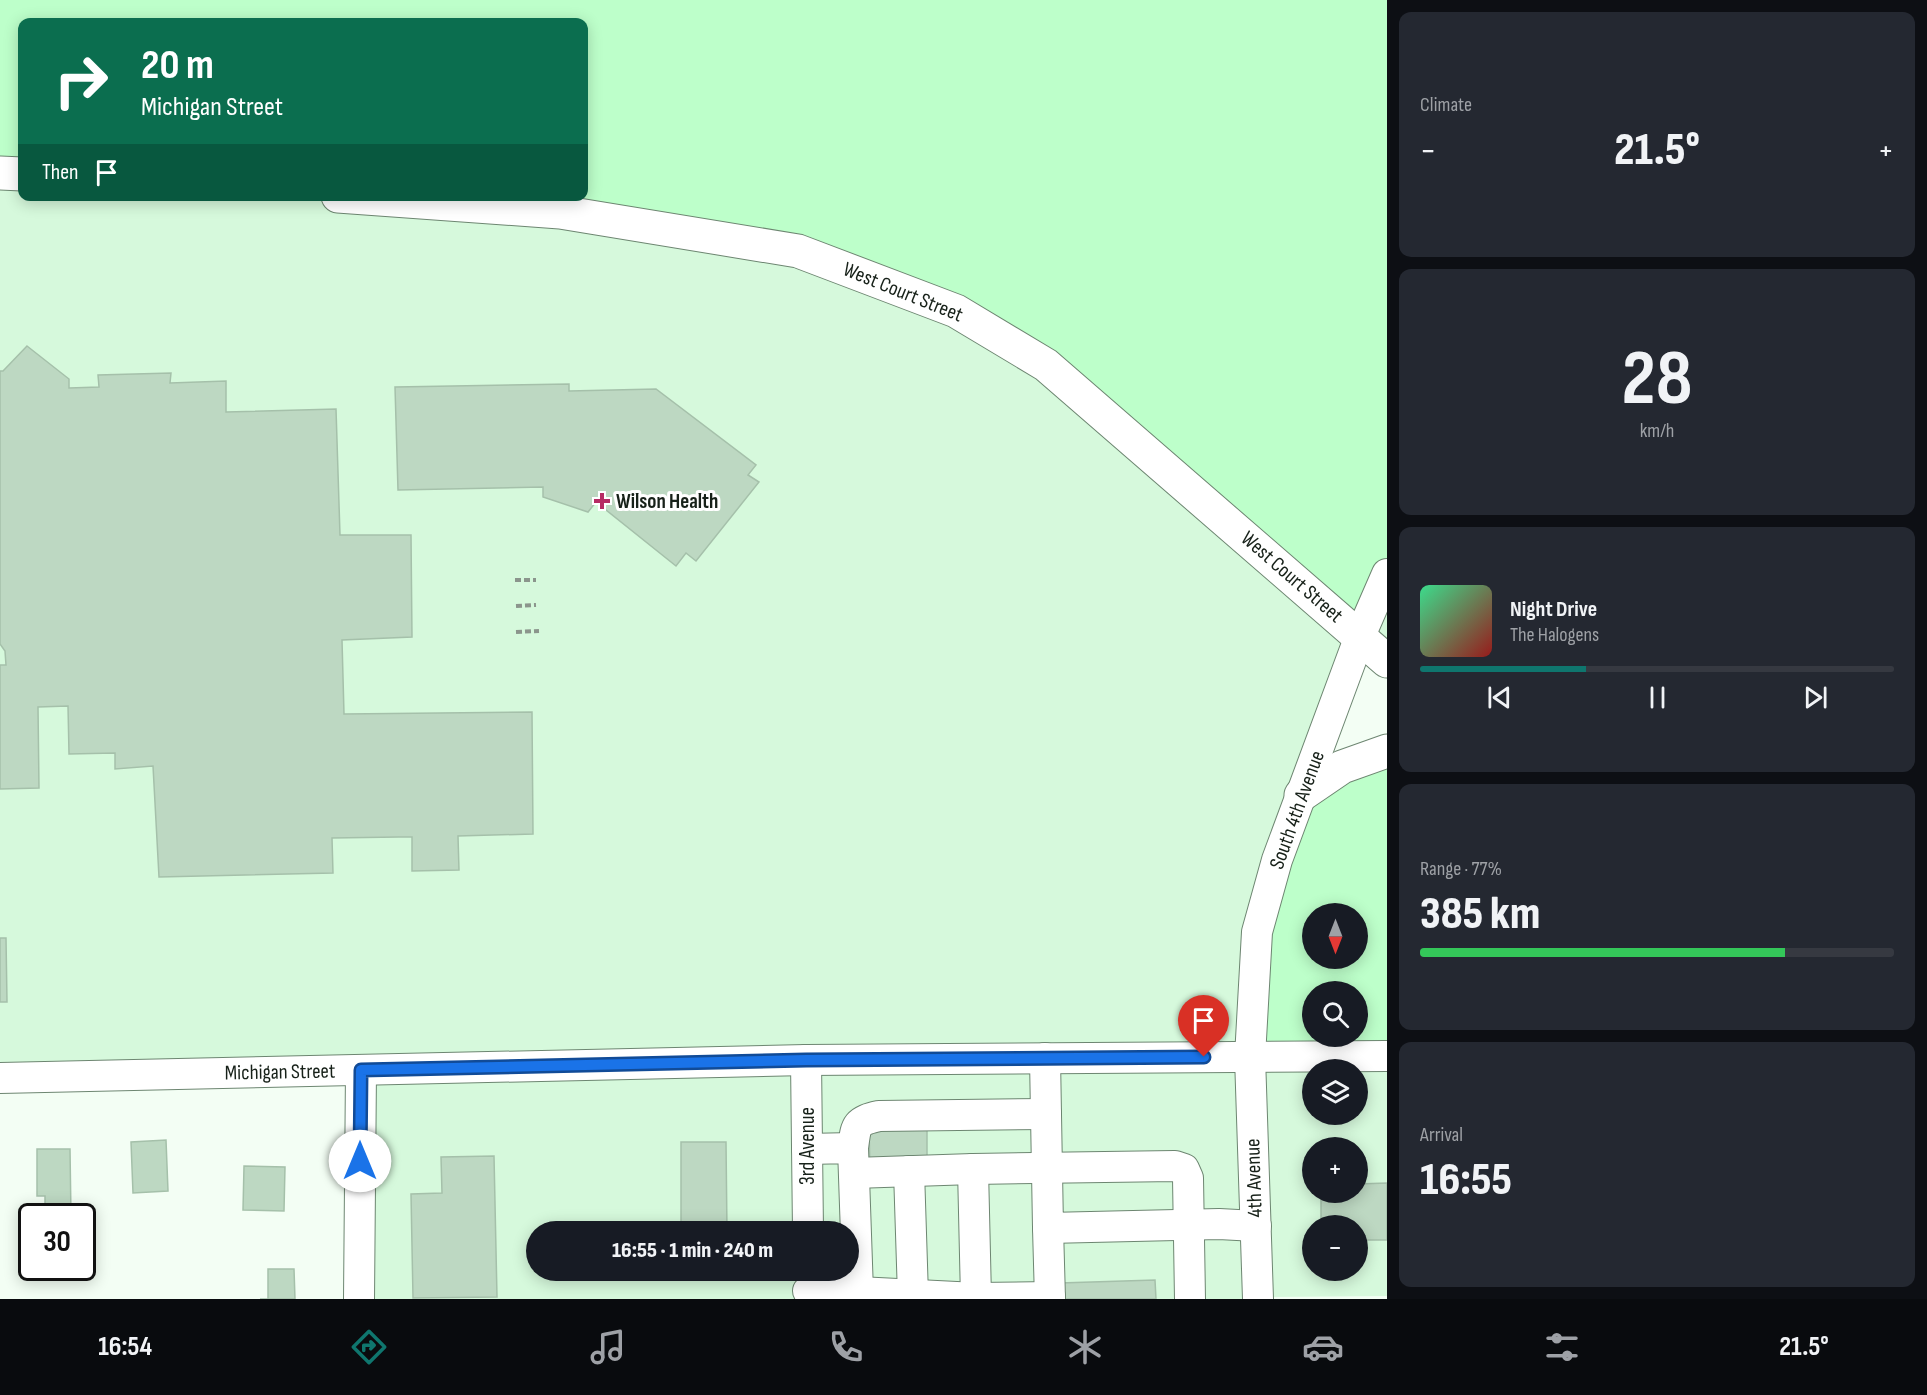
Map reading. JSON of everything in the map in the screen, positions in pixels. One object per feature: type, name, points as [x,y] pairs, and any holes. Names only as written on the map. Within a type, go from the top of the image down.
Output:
[{"type":"main road","points":[[0,173],[18,174]]},
{"type":"main road","name":"West Court Street","points":[[407,201],[560,212],[798,250],[956,311],[1046,365],[1387,661]]},
{"type":"main road","points":[[1301,795],[1342,767],[1387,751]]},
{"type":"street","name":"South 4th Avenue","points":[[1250,1057],[1257,932],[1277,860],[1360,636],[1387,574]]},
{"type":"street","name":"Michigan Street","points":[[0,1078],[806,1060],[1387,1056]]},
{"type":"street","name":"4th Avenue","points":[[1250,1057],[1258,1299]]},
{"type":"street","points":[[808,1287],[913,1296],[1050,1298],[1045,1058]]},
{"type":"street","name":"3rd Avenue","points":[[806,1060],[807,1221]]},
{"type":"street","points":[[359,1299],[361,1070]]},
{"type":"street","points":[[858,1292],[854,1161],[856,1127],[863,1119],[879,1116],[1046,1114]]},
{"type":"street","points":[[807,1149],[854,1161],[909,1171],[1175,1166],[1184,1169],[1188,1178],[1190,1299]]},
{"type":"street","points":[[973,1169],[976,1298]]},
{"type":"street","points":[[909,1171],[913,1296]]},
{"type":"street","points":[[1048,1228],[1256,1226]]},
{"type":"path","points":[[515,580],[536,580]]},
{"type":"path","points":[[516,606],[536,605]]},
{"type":"path","points":[[516,632],[539,631]]},
{"type":"shaded area","name":"Wilson Health","points":[[0,173],[18,174],[18,201],[372,201],[798,251],[956,311],[1387,574],[1387,661],[1361,637],[1250,1056],[1387,1056],[1387,1296],[1258,1297],[1258,1299],[359,1299],[360,1070],[0,1078]]},
{"type":"green space","points":[[0,0],[1387,0],[1387,574],[1360,636],[1046,365],[798,251],[372,201],[588,201],[588,18],[18,18],[18,174],[0,173]]},
{"type":"green space","points":[[1387,751],[1387,1056],[1250,1057],[1257,932],[1301,795]]},
{"type":"building","points":[[27,346],[69,379],[69,388],[99,387],[98,375],[171,373],[170,383],[226,381],[226,412],[336,409],[340,535],[411,535],[412,637],[342,640],[344,714],[532,712],[533,834],[458,836],[459,870],[412,871],[412,837],[332,838],[333,873],[159,877],[153,766],[115,769],[115,753],[69,754],[68,706],[38,707],[39,788],[0,789],[0,665],[6,665],[5,651],[0,644],[0,371],[3,371]]},
{"type":"building","points":[[569,384],[569,391],[656,389],[756,465],[748,475],[759,482],[696,561],[686,553],[676,566],[596,502],[588,512],[543,497],[543,487],[398,490],[395,387]]},
{"type":"building","points":[[0,938],[6,938],[7,1002],[0,1002]]},
{"type":"building","points":[[927,1128],[927,1162],[870,1170],[869,1129]]},
{"type":"building","points":[[166,1140],[168,1191],[133,1193],[131,1142]]},
{"type":"building","points":[[681,1142],[726,1142],[727,1221],[681,1221]]},
{"type":"building","points":[[37,1149],[70,1149],[71,1203],[45,1203],[45,1196],[37,1196]]},
{"type":"building","points":[[494,1156],[497,1297],[413,1298],[411,1194],[442,1193],[441,1157]]},
{"type":"building","points":[[244,1166],[285,1167],[284,1211],[243,1210]]},
{"type":"building","points":[[1387,1183],[1387,1240],[1368,1240],[1368,1215],[1321,1215],[1321,1203],[1368,1203],[1368,1184]]},
{"type":"building","points":[[268,1269],[294,1269],[295,1299],[268,1299]]},
{"type":"building","points":[[1155,1280],[1156,1299],[1060,1299],[1060,1283]]},
{"type":"place","name":"Wilson Health","points":[[602,501]]},
{"type":"route","points":[[360,1161],[361,1070],[806,1060],[1204,1057]]}]
